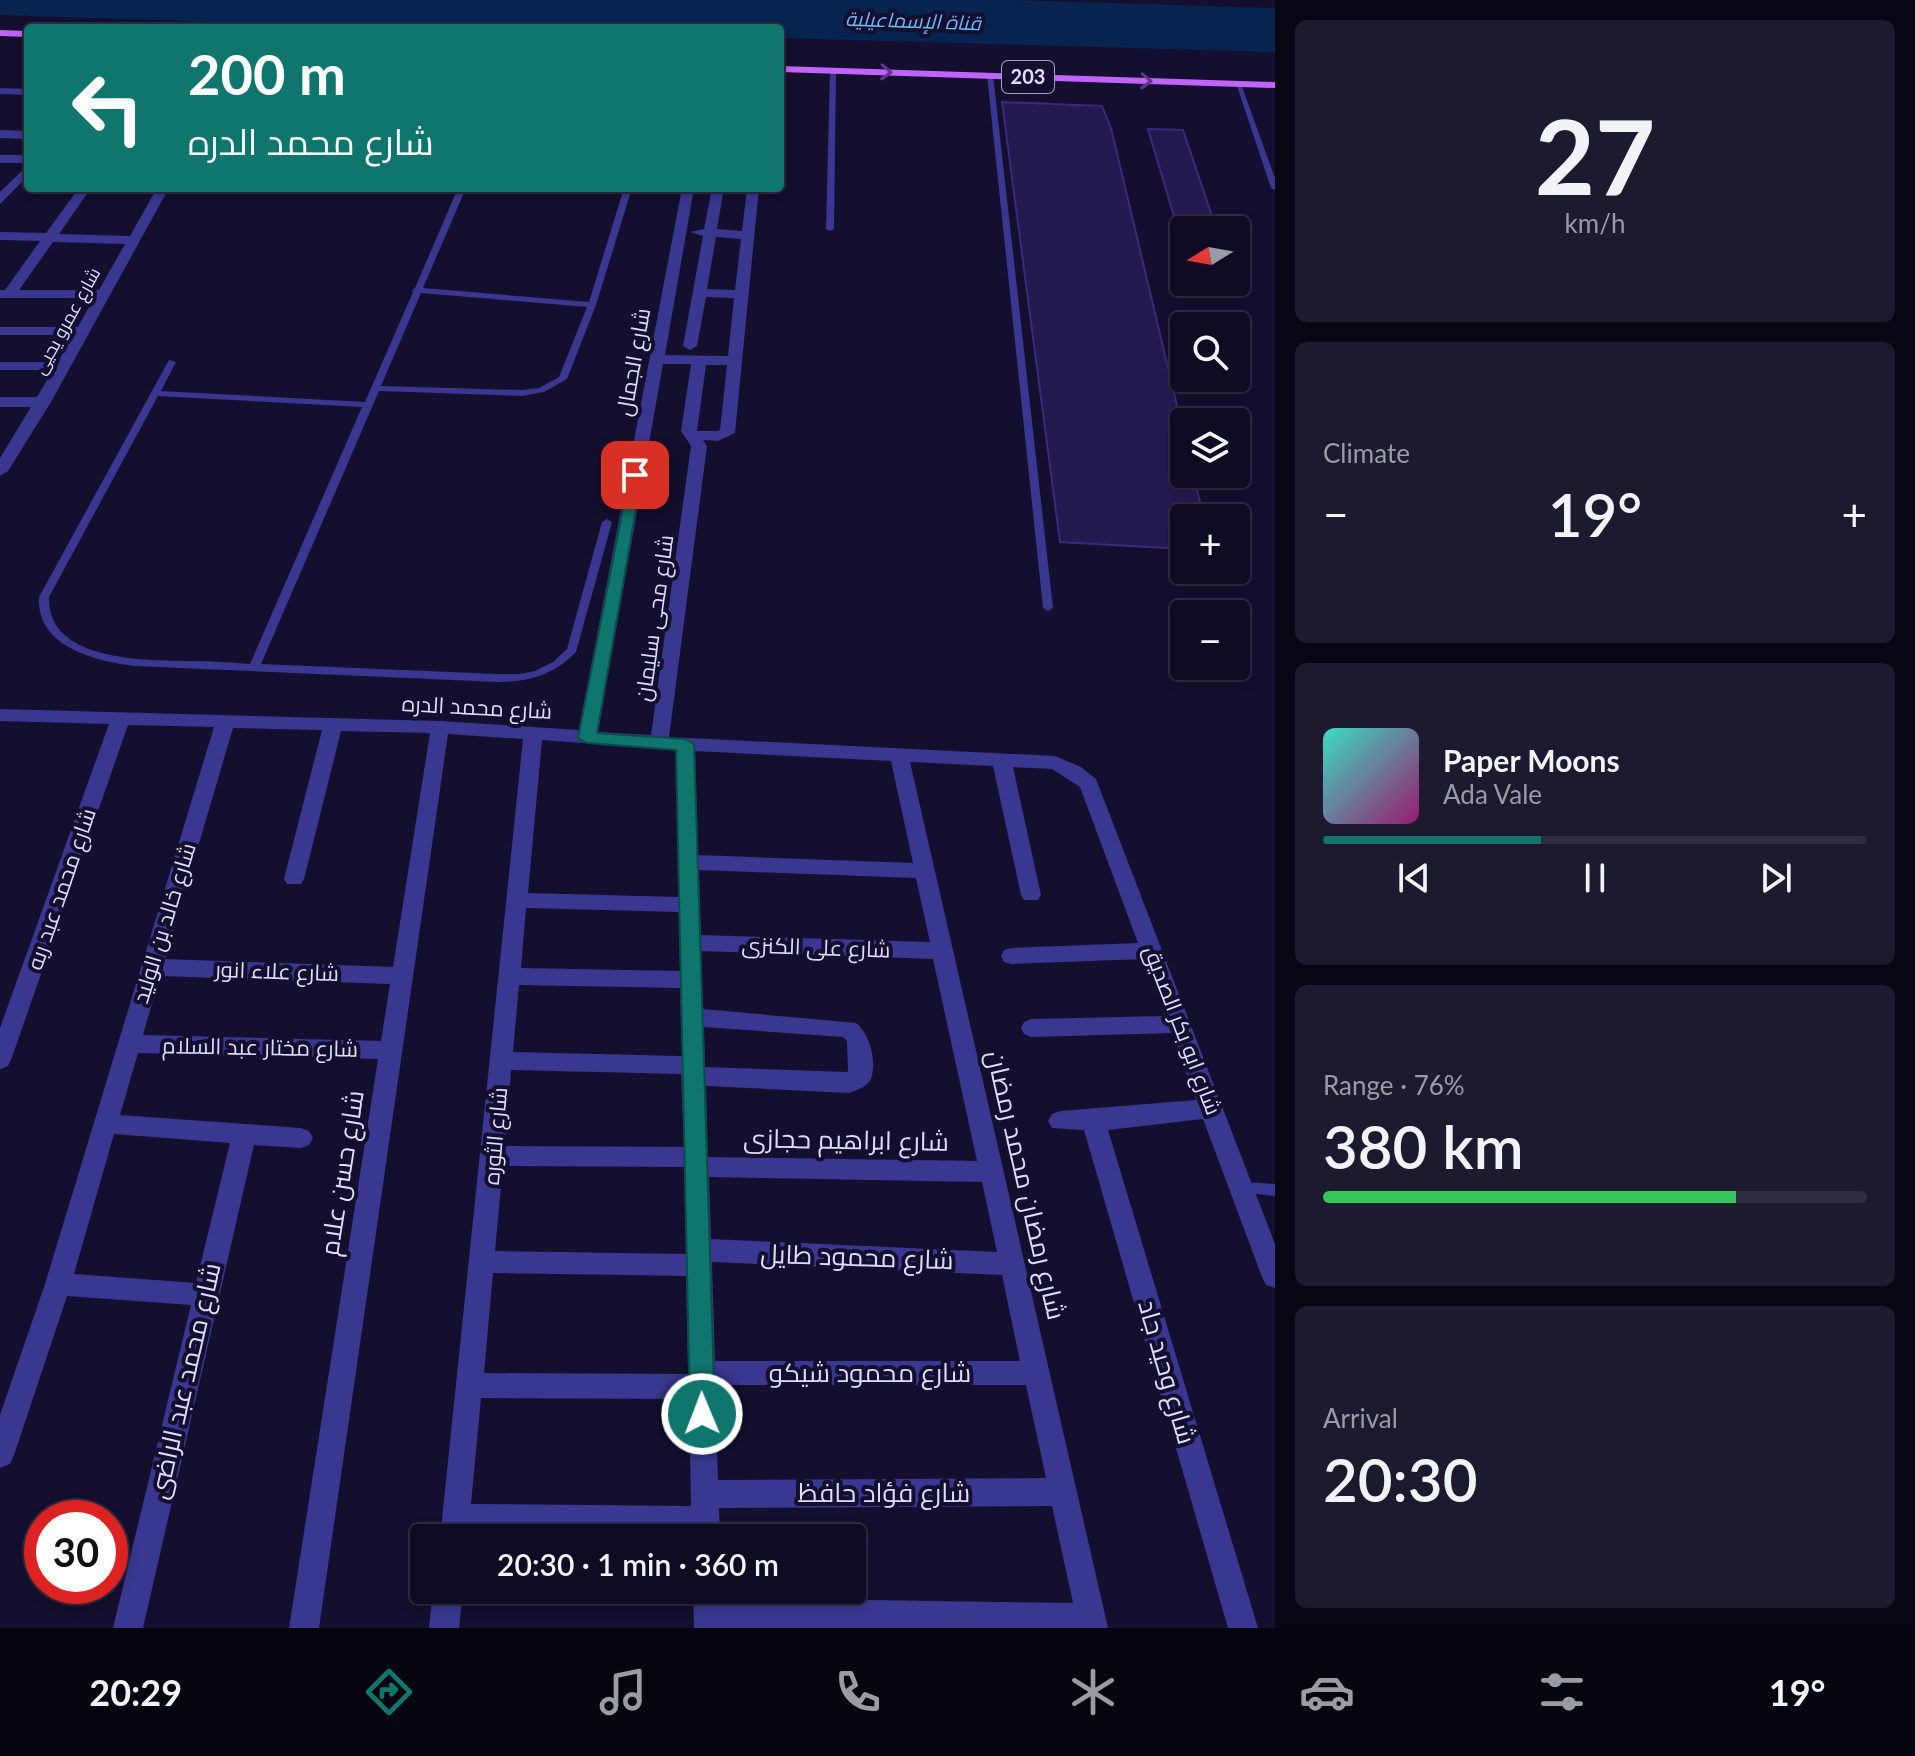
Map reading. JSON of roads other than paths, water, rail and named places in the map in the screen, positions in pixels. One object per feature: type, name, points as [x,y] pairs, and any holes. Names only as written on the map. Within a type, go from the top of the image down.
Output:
[{"type":"main road","points":[[0,33],[24,34]]},
{"type":"main road","points":[[14,47],[24,47]]},
{"type":"main road","points":[[784,55],[796,56]]},
{"type":"main road","name":"203","points":[[784,69],[1275,85]]},
{"type":"street","points":[[0,91],[24,92]]},
{"type":"street","points":[[0,134],[24,135]]},
{"type":"street","points":[[0,159],[24,159]]},
{"type":"street","points":[[0,183],[22,183]]},
{"type":"street","points":[[0,200],[22,183]]},
{"type":"street","points":[[5,294],[82,192]]},
{"type":"street","name":"شارع عمرو يحيى","points":[[0,471],[43,402],[161,192]]},
{"type":"street","name":"شارع الجمال","points":[[587,738],[687,192]]},
{"type":"street","name":"شارع محى سليمان","points":[[659,743],[699,446],[690,435],[699,293],[717,192]]},
{"type":"street","points":[[690,435],[727,433],[753,192]]},
{"type":"street","points":[[680,231],[748,235]]},
{"type":"street","points":[[0,236],[132,240]]},
{"type":"street","points":[[675,260],[704,262]]},
{"type":"street","points":[[699,293],[742,294]]},
{"type":"street","points":[[5,294],[104,294]]},
{"type":"street","points":[[0,331],[82,331]]},
{"type":"street","points":[[656,359],[695,353],[735,361]]},
{"type":"street","points":[[0,366],[63,366]]},
{"type":"street","points":[[0,402],[43,402]]},
{"type":"street","points":[[0,440],[18,440]]},
{"type":"street","name":"شارع محمد الدره","points":[[2,721],[121,718],[440,727],[659,743],[1055,763],[1089,784]]},
{"type":"street","name":"شارع محمد عبد ربه","points":[[0,1060],[6,1025],[121,718]]},
{"type":"street","name":"شارع خالد بن الوليد","points":[[0,1455],[58,1284],[225,721]]},
{"type":"street","points":[[294,879],[333,724]]},
{"type":"street","name":"شارع حسن علام","points":[[304,1628],[440,727]]},
{"type":"street","name":"شارع الثوره","points":[[455,1524],[472,1385],[533,734]]},
{"type":"street","points":[[685,744],[690,1017],[701,1258],[705,1517]]},
{"type":"street","name":"شارع رمضان محمد رمضان","points":[[899,755],[1092,1623]]},
{"type":"street","points":[[1002,761],[1031,895]]},
{"type":"street","name":"شارع ابو بكر الصديق","points":[[1089,784],[1275,1277]]},
{"type":"street","points":[[687,862],[926,871]]},
{"type":"street","points":[[518,900],[688,905]]},
{"type":"street","name":"شارع على الكنزى","points":[[688,943],[943,951]]},
{"type":"street","points":[[1012,956],[1153,951]]},
{"type":"street","name":"شارع علاء انور","points":[[150,967],[403,976]]},
{"type":"street","points":[[511,976],[689,980]]},
{"type":"street","points":[[503,1061],[692,1070],[848,1084],[860,1077],[858,1037],[848,1029],[690,1017]]},
{"type":"street","points":[[1032,1028],[1180,1024]]},
{"type":"street","name":"شارع مختار عبد السلام","points":[[129,1044],[391,1050]]},
{"type":"street","points":[[1060,1121],[1212,1108]]},
{"type":"street","name":"شارع وحيد جاد","points":[[1103,1119],[1095,1127],[1096,1132],[1243,1628]]},
{"type":"street","points":[[105,1124],[301,1138]]},
{"type":"street","name":"شارع محمد عبد الراضى","points":[[128,1628],[244,1135]]},
{"type":"street","name":"شارع ابراهيم حجازى","points":[[493,1156],[993,1172]]},
{"type":"street","name":"شارع محمود طايل","points":[[484,1262],[701,1258],[1013,1264]]},
{"type":"street","points":[[58,1284],[206,1295]]},
{"type":"street","name":"شارع محمود شيكو","points":[[472,1385],[1038,1373]]},
{"type":"street","name":"شارع فؤاد حافظ","points":[[546,1524],[705,1517],[1064,1492]]},
{"type":"street","points":[[444,1628],[447,1604]]},
{"type":"street","points":[[708,1610],[1092,1623]]},
{"type":"lane","points":[[830,229],[833,71]]},
{"type":"lane","points":[[990,75],[1048,608]]},
{"type":"lane","points":[[1238,84],[1275,188]]},
{"type":"lane","points":[[254,668],[460,192]]},
{"type":"lane","points":[[374,388],[522,393],[550,387],[568,375],[627,192]]},
{"type":"lane","points":[[416,290],[592,305]]},
{"type":"lane","points":[[172,362],[44,597],[44,617],[68,642],[106,658],[511,679],[548,670],[572,650],[607,522]]},
{"type":"lane","points":[[156,393],[367,405]]},
{"type":"lane","points":[[1243,1188],[1275,1190]]},
{"type":"water","name":"قناة الإسماعيلية","points":[[0,0],[1016,0],[1275,8],[1275,52],[784,38],[784,24],[270,24],[0,15]]}]
